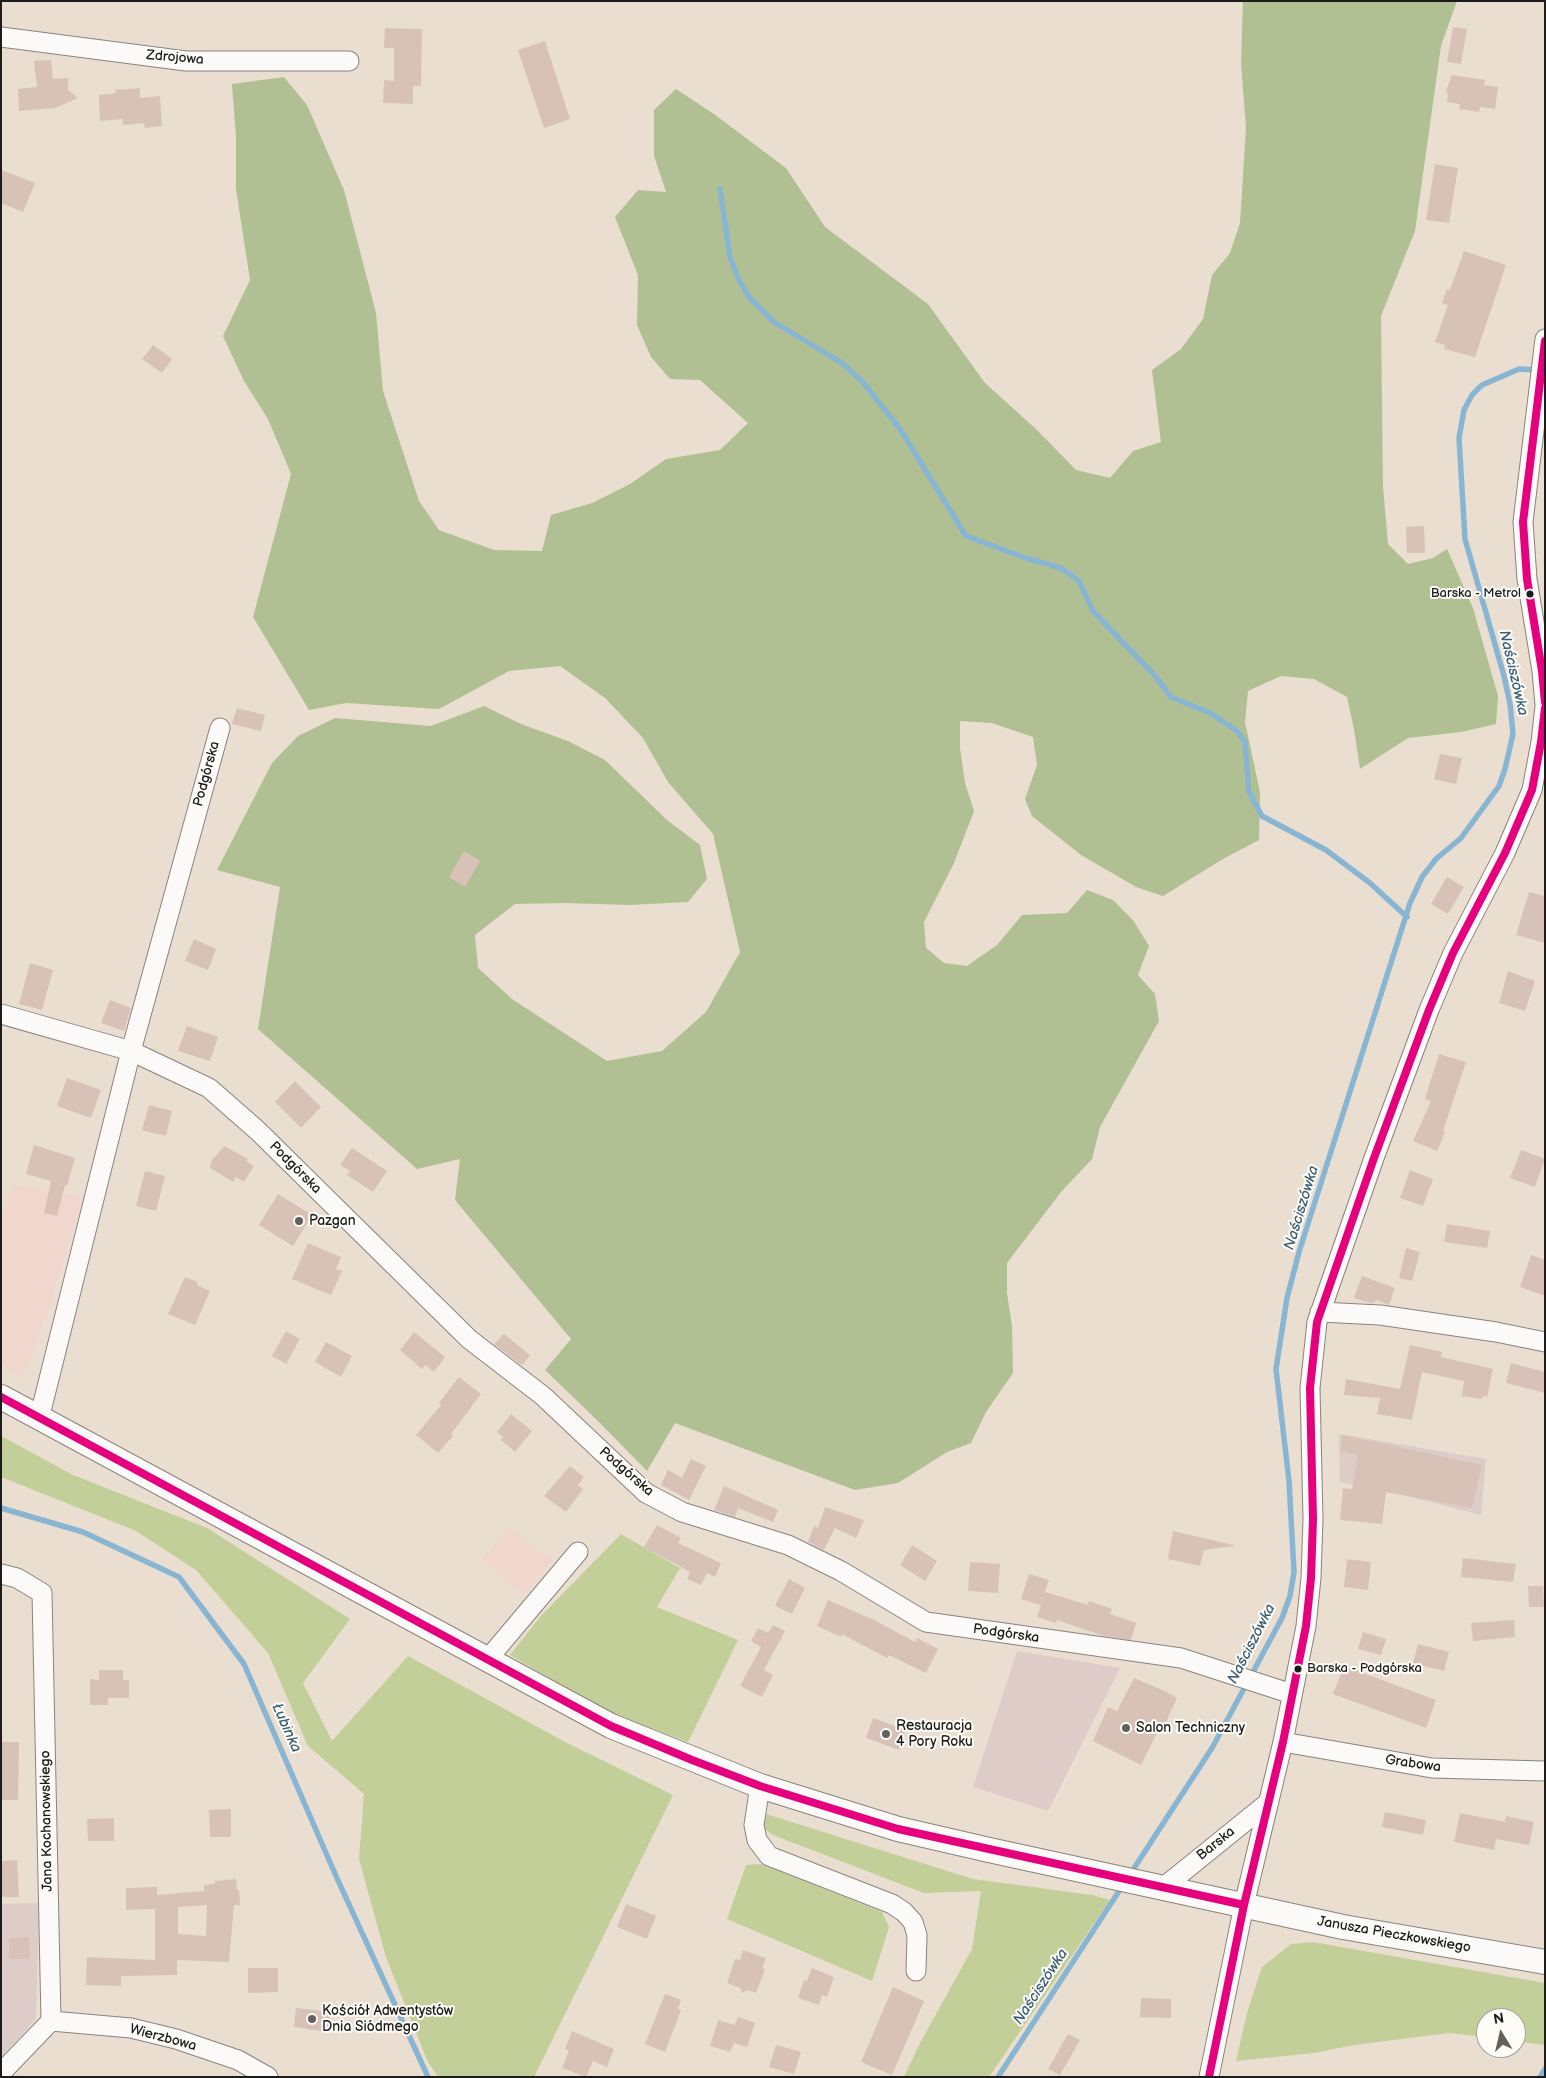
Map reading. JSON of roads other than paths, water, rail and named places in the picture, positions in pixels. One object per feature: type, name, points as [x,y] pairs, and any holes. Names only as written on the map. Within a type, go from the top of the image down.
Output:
[{"type":"main road","name":"Janusza Pieczkowskiego","points":[[1,1398],[611,1726],[760,1786],[898,1829],[1343,1927],[1545,1962]]},
{"type":"street","name":"Zdrojowa","points":[[1,38],[186,61],[350,61]]},
{"type":"street","points":[[1209,2075],[1244,1905],[1283,1742],[1306,1626],[1312,1578],[1313,1502],[1310,1388],[1313,1347],[1320,1312],[1428,1010],[1452,953],[1505,854],[1532,790],[1545,706],[1543,671],[1527,579],[1523,522],[1545,339]]},
{"type":"street","name":"Podgórska","points":[[39,1419],[131,1051],[220,728]]},
{"type":"street","name":"Podgórska","points":[[1,1014],[131,1051],[209,1088],[258,1132],[469,1338],[543,1396],[646,1493],[682,1512],[788,1546],[841,1571],[926,1622],[1181,1658],[1292,1694]]},
{"type":"street","points":[[1320,1312],[1380,1315],[1496,1332],[1545,1342]]},
{"type":"street","points":[[487,1660],[578,1552]]},
{"type":"street","name":"Jana Kochanowskiego","points":[[1,1574],[17,1578],[42,1593],[51,2020]]},
{"type":"street","name":"Grabowa","points":[[1283,1742],[1432,1768],[1545,1771]]},
{"type":"street","points":[[760,1786],[754,1825],[757,1840],[769,1856],[892,1904],[904,1912],[913,1922],[917,1935],[916,1971]]},
{"type":"street","name":"Barska","points":[[1154,1885],[1268,1802]]},
{"type":"street","points":[[1,2073],[51,2020]]},
{"type":"street","name":"Wierzbowa","points":[[51,2020],[131,2028],[176,2039],[238,2060],[268,2077]]},
{"type":"waterway","points":[[720,189],[730,257],[739,280],[749,297],[774,322],[842,363],[862,381],[900,429],[966,536],[1026,558],[1061,568],[1079,581],[1093,611],[1156,677],[1171,697],[1212,714],[1237,731],[1245,742],[1249,792],[1262,816],[1326,850],[1370,883],[1407,917]]},
{"type":"waterway","name":"Naściszówka","points":[[1129,1876],[1212,1748],[1282,1618],[1290,1596],[1294,1572],[1289,1481],[1276,1369],[1287,1298],[1299,1252],[1410,903],[1422,877],[1436,859],[1461,838],[1499,786],[1513,734],[1510,704],[1504,676],[1465,539],[1459,438],[1464,410],[1472,395],[1482,385],[1519,369],[1538,370]]},
{"type":"waterway","name":"Łubinka","points":[[1,1508],[83,1532],[179,1577],[244,1664],[336,1876],[428,2077]]},
{"type":"waterway","name":"Naściszówka","points":[[998,2077],[1123,1885]]},
{"type":"waterway","points":[[1540,2077],[1545,2069]]},
{"type":"place","name":"Barska - Metrol","points":[[1530,594]]},
{"type":"place","name":"Pazgan","points":[[299,1221]]},
{"type":"place","name":"Barska - Podgórska","points":[[1298,1669]]},
{"type":"place","name":"Salon Techniczny","points":[[1126,1728]]},
{"type":"place","name":"Restauracja 4 Pory Roku","points":[[886,1734]]},
{"type":"place","name":"Kościół Adwentystów Dnia Siódmego","points":[[312,2019]]}]
